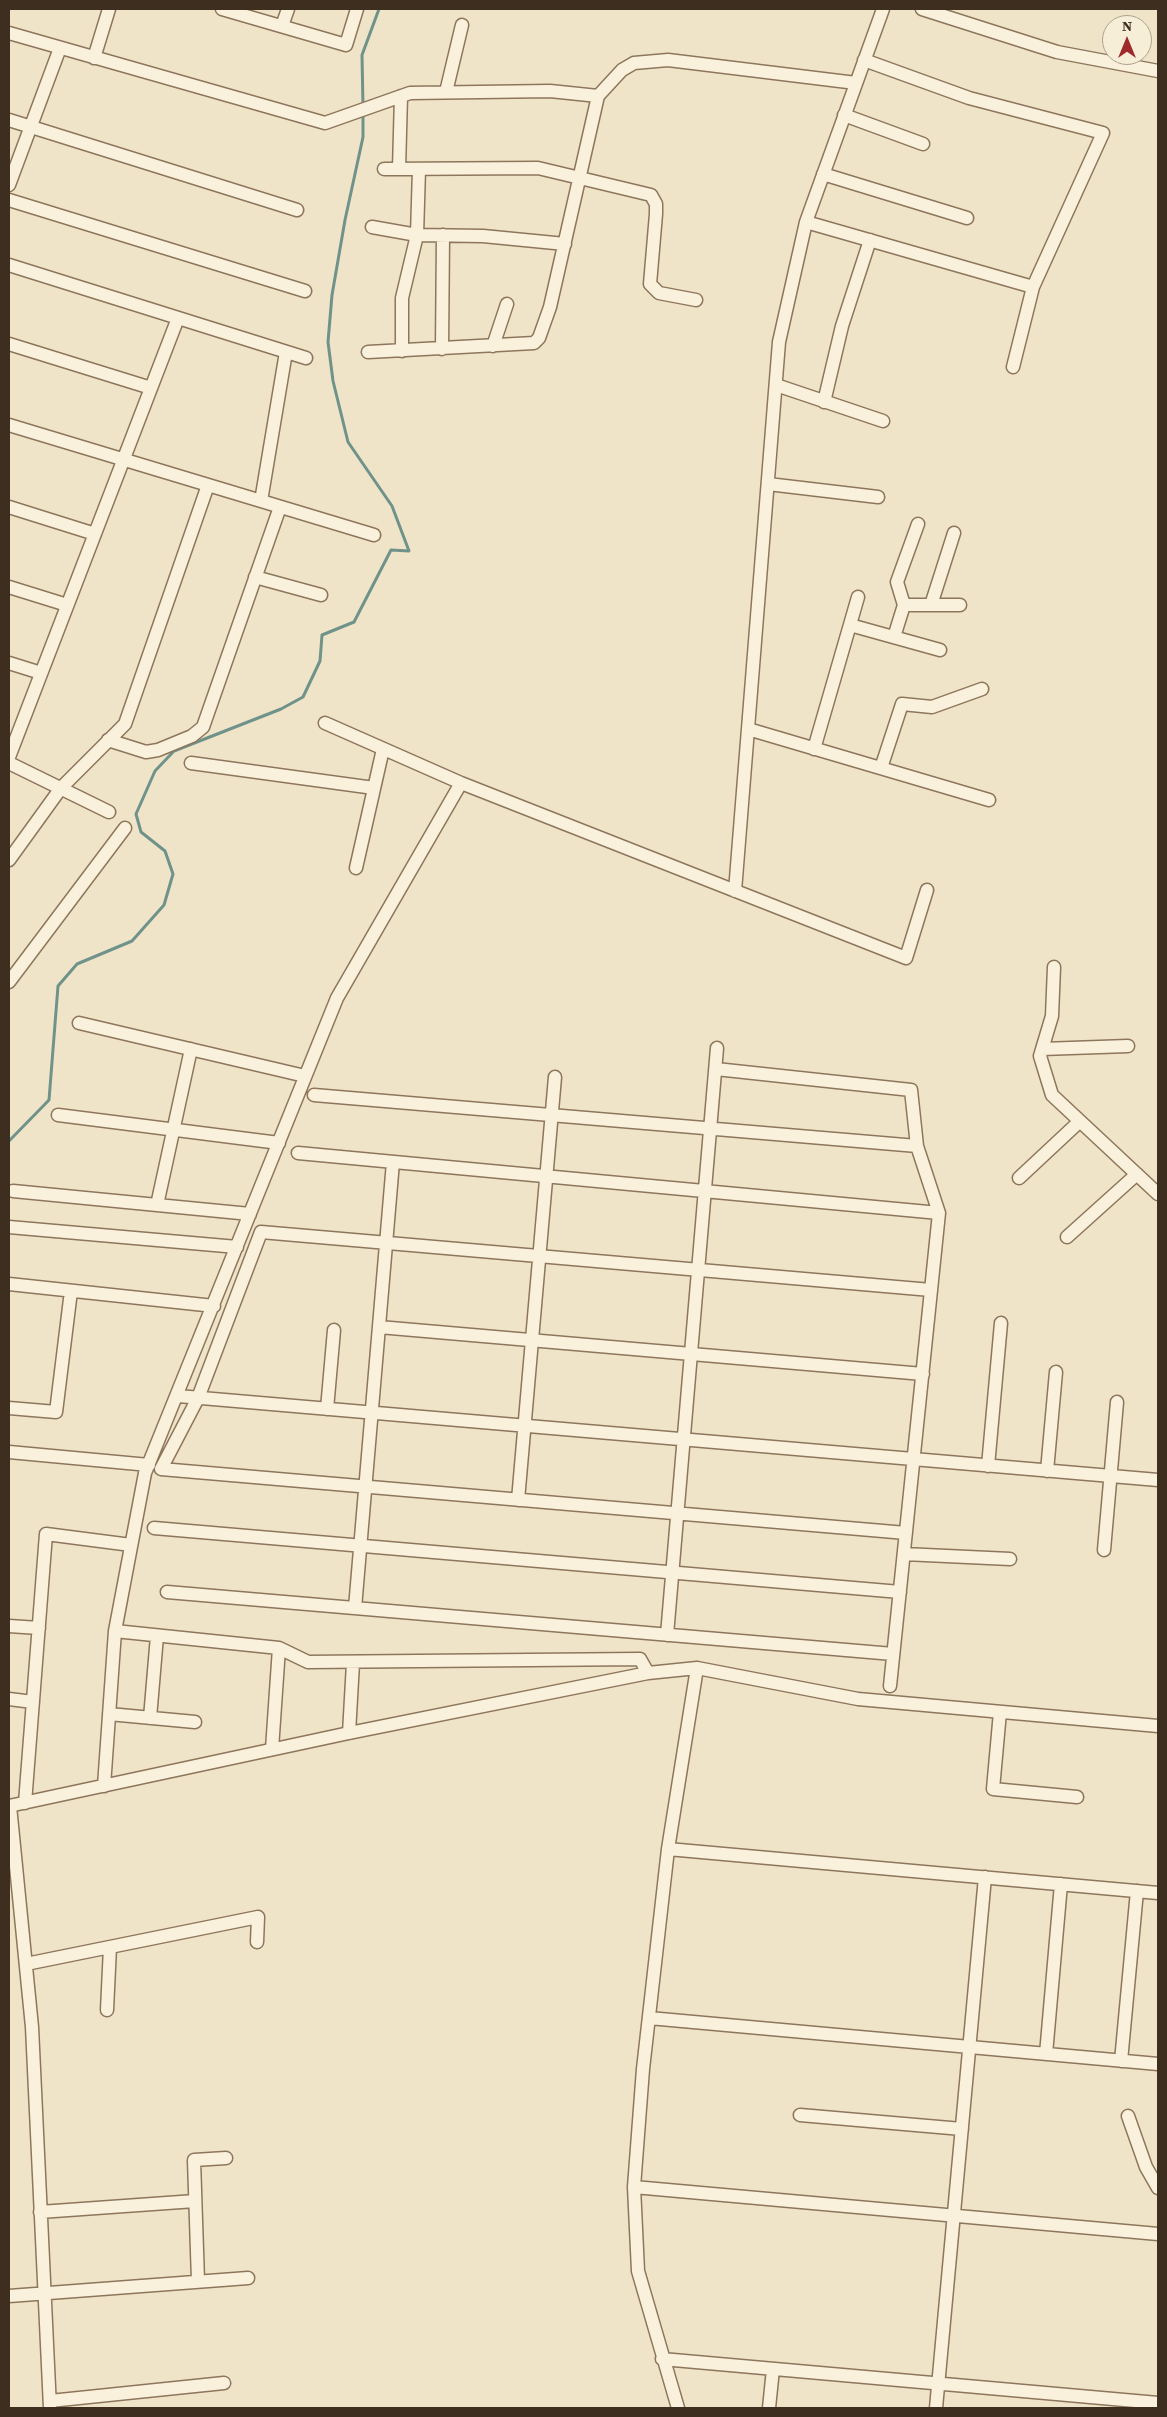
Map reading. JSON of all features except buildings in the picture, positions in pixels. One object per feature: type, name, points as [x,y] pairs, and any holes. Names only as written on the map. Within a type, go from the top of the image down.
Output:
[{"type":"street","points":[[94,58],[109,9]]},
{"type":"street","points":[[222,9],[346,45],[357,9]]},
{"type":"street","points":[[282,26],[288,9]]},
{"type":"street","points":[[735,891],[779,342],[806,222],[883,9]]},
{"type":"street","points":[[922,9],[943,12],[1057,52],[1158,71]]},
{"type":"street","points":[[446,92],[462,25]]},
{"type":"street","points":[[9,33],[325,123],[410,92],[550,91],[598,96]]},
{"type":"street","points":[[9,185],[60,48]]},
{"type":"street","points":[[368,352],[534,343],[539,338],[550,307],[598,96],[622,70],[634,62],[668,60],[856,83]]},
{"type":"street","points":[[864,60],[969,98],[1102,133],[1033,287],[1013,367]]},
{"type":"street","points":[[399,169],[401,96]]},
{"type":"street","points":[[844,114],[923,144]]},
{"type":"street","points":[[9,120],[297,210]]},
{"type":"street","points":[[384,169],[538,168],[651,195],[656,204],[656,214],[650,284],[659,293],[696,300]]},
{"type":"street","points":[[402,351],[402,298],[416,235],[419,169]]},
{"type":"street","points":[[823,174],[967,218]]},
{"type":"street","points":[[9,200],[304,292]]},
{"type":"street","points":[[806,222],[1033,287]]},
{"type":"street","points":[[372,227],[416,235],[483,236],[565,244]]},
{"type":"street","points":[[442,349],[443,235]]},
{"type":"street","points":[[824,402],[842,326],[870,240]]},
{"type":"street","points":[[9,265],[306,358]]},
{"type":"street","points":[[493,346],[507,304]]},
{"type":"street","points":[[9,757],[178,318]]},
{"type":"street","points":[[9,344],[151,388]]},
{"type":"street","points":[[261,501],[286,352]]},
{"type":"street","points":[[776,385],[883,421]]},
{"type":"street","points":[[9,425],[374,535]]},
{"type":"street","points":[[768,484],[878,497]]},
{"type":"street","points":[[9,859],[62,788],[125,724],[208,485]]},
{"type":"street","points":[[9,507],[95,534]]},
{"type":"street","points":[[108,740],[146,752],[158,750],[192,736],[203,727],[280,507]]},
{"type":"street","points":[[894,637],[904,605],[897,582],[918,524]]},
{"type":"street","points":[[931,605],[954,533]]},
{"type":"street","points":[[255,577],[321,594]]},
{"type":"street","points":[[9,587],[67,605]]},
{"type":"street","points":[[814,748],[858,597]]},
{"type":"street","points":[[904,605],[960,605]]},
{"type":"street","points":[[850,625],[940,650]]},
{"type":"street","points":[[9,663],[41,673]]},
{"type":"street","points":[[881,768],[902,704],[932,706],[982,689]]},
{"type":"street","points":[[324,723],[461,783],[906,958],[926,890]]},
{"type":"street","points":[[748,729],[989,800]]},
{"type":"street","points":[[356,868],[383,748]]},
{"type":"street","points":[[9,763],[109,812]]},
{"type":"street","points":[[191,763],[374,788]]},
{"type":"street","points":[[104,1786],[115,1631],[149,1465],[337,998],[461,783]]},
{"type":"street","points":[[9,982],[125,828]]},
{"type":"street","points":[[1054,967],[1052,1016],[1040,1056],[1052,1095],[1158,1194]]},
{"type":"street","points":[[79,1023],[305,1076]]},
{"type":"street","points":[[1042,1049],[1128,1046]]},
{"type":"street","points":[[667,1635],[717,1048]]},
{"type":"street","points":[[157,1205],[191,1049]]},
{"type":"street","points":[[716,1069],[911,1090],[917,1146],[939,1213],[890,1686]]},
{"type":"street","points":[[518,1500],[555,1077]]},
{"type":"street","points":[[314,1095],[917,1146]]},
{"type":"street","points":[[58,1115],[279,1143]]},
{"type":"street","points":[[1019,1178],[1080,1121]]},
{"type":"street","points":[[298,1153],[939,1213]]},
{"type":"street","points":[[355,1608],[393,1162]]},
{"type":"street","points":[[1067,1237],[1137,1174]]},
{"type":"street","points":[[13,1191],[250,1214]]},
{"type":"street","points":[[9,1226],[237,1248]]},
{"type":"street","points":[[906,1533],[162,1469],[198,1398],[261,1232],[931,1290]]},
{"type":"street","points":[[9,1284],[214,1306]]},
{"type":"street","points":[[9,1408],[56,1412],[71,1291]]},
{"type":"street","points":[[988,1466],[1001,1323]]},
{"type":"street","points":[[379,1327],[922,1374]]},
{"type":"street","points":[[327,1409],[334,1330]]},
{"type":"street","points":[[1047,1471],[1056,1372]]},
{"type":"street","points":[[178,1396],[1158,1480]]},
{"type":"street","points":[[1104,1550],[1117,1402]]},
{"type":"street","points":[[9,1452],[149,1465]]},
{"type":"street","points":[[154,1528],[900,1592]]},
{"type":"street","points":[[24,1803],[46,1534],[132,1545]]},
{"type":"street","points":[[904,1554],[1010,1560]]},
{"type":"street","points":[[167,1592],[893,1654]]},
{"type":"street","points":[[9,1626],[39,1628]]},
{"type":"street","points":[[115,1631],[279,1648],[308,1662],[640,1659],[648,1673]]},
{"type":"street","points":[[150,1718],[157,1636]]},
{"type":"street","points":[[272,1749],[279,1648]]},
{"type":"street","points":[[349,1733],[353,1663]]},
{"type":"street","points":[[678,2408],[662,2359],[638,2271],[634,2187],[649,2018],[668,1849],[697,1668]]},
{"type":"street","points":[[224,2383],[50,2405],[32,2027],[10,1806],[349,1733],[648,1673],[697,1668],[858,1699],[1158,1726]]},
{"type":"street","points":[[9,1699],[33,1702]]},
{"type":"street","points":[[1000,1712],[993,1789],[1077,1797]]},
{"type":"street","points":[[109,1714],[195,1722]]},
{"type":"street","points":[[668,1849],[1158,1893]]},
{"type":"street","points":[[936,2408],[985,1877]]},
{"type":"street","points":[[1046,2054],[1061,1884]]},
{"type":"street","points":[[1121,2061],[1137,1891]]},
{"type":"street","points":[[26,1964],[258,1917],[257,1942]]},
{"type":"street","points":[[107,2010],[110,1947]]},
{"type":"street","points":[[649,2018],[1158,2064]]},
{"type":"street","points":[[800,2115],[962,2129]]},
{"type":"street","points":[[1128,2116],[1146,2167],[1158,2188]]},
{"type":"street","points":[[198,2282],[194,2160],[226,2158]]},
{"type":"street","points":[[634,2187],[1158,2234]]},
{"type":"street","points":[[40,2212],[195,2201]]},
{"type":"street","points":[[9,2296],[248,2278]]},
{"type":"street","points":[[662,2359],[1158,2403]]},
{"type":"street","points":[[769,2408],[773,2368]]},
{"type":"waterway","points":[[363,107],[362,55],[379,9]]},
{"type":"waterway","points":[[9,1141],[49,1100],[58,986],[77,964],[132,941],[164,905],[173,874],[165,851],[141,832],[136,814],[155,771],[174,751],[281,709],[303,697],[320,661],[322,635],[354,622],[391,550],[409,551],[392,506],[348,442],[333,381],[328,342],[332,295],[345,220],[363,137],[363,114]]}]
